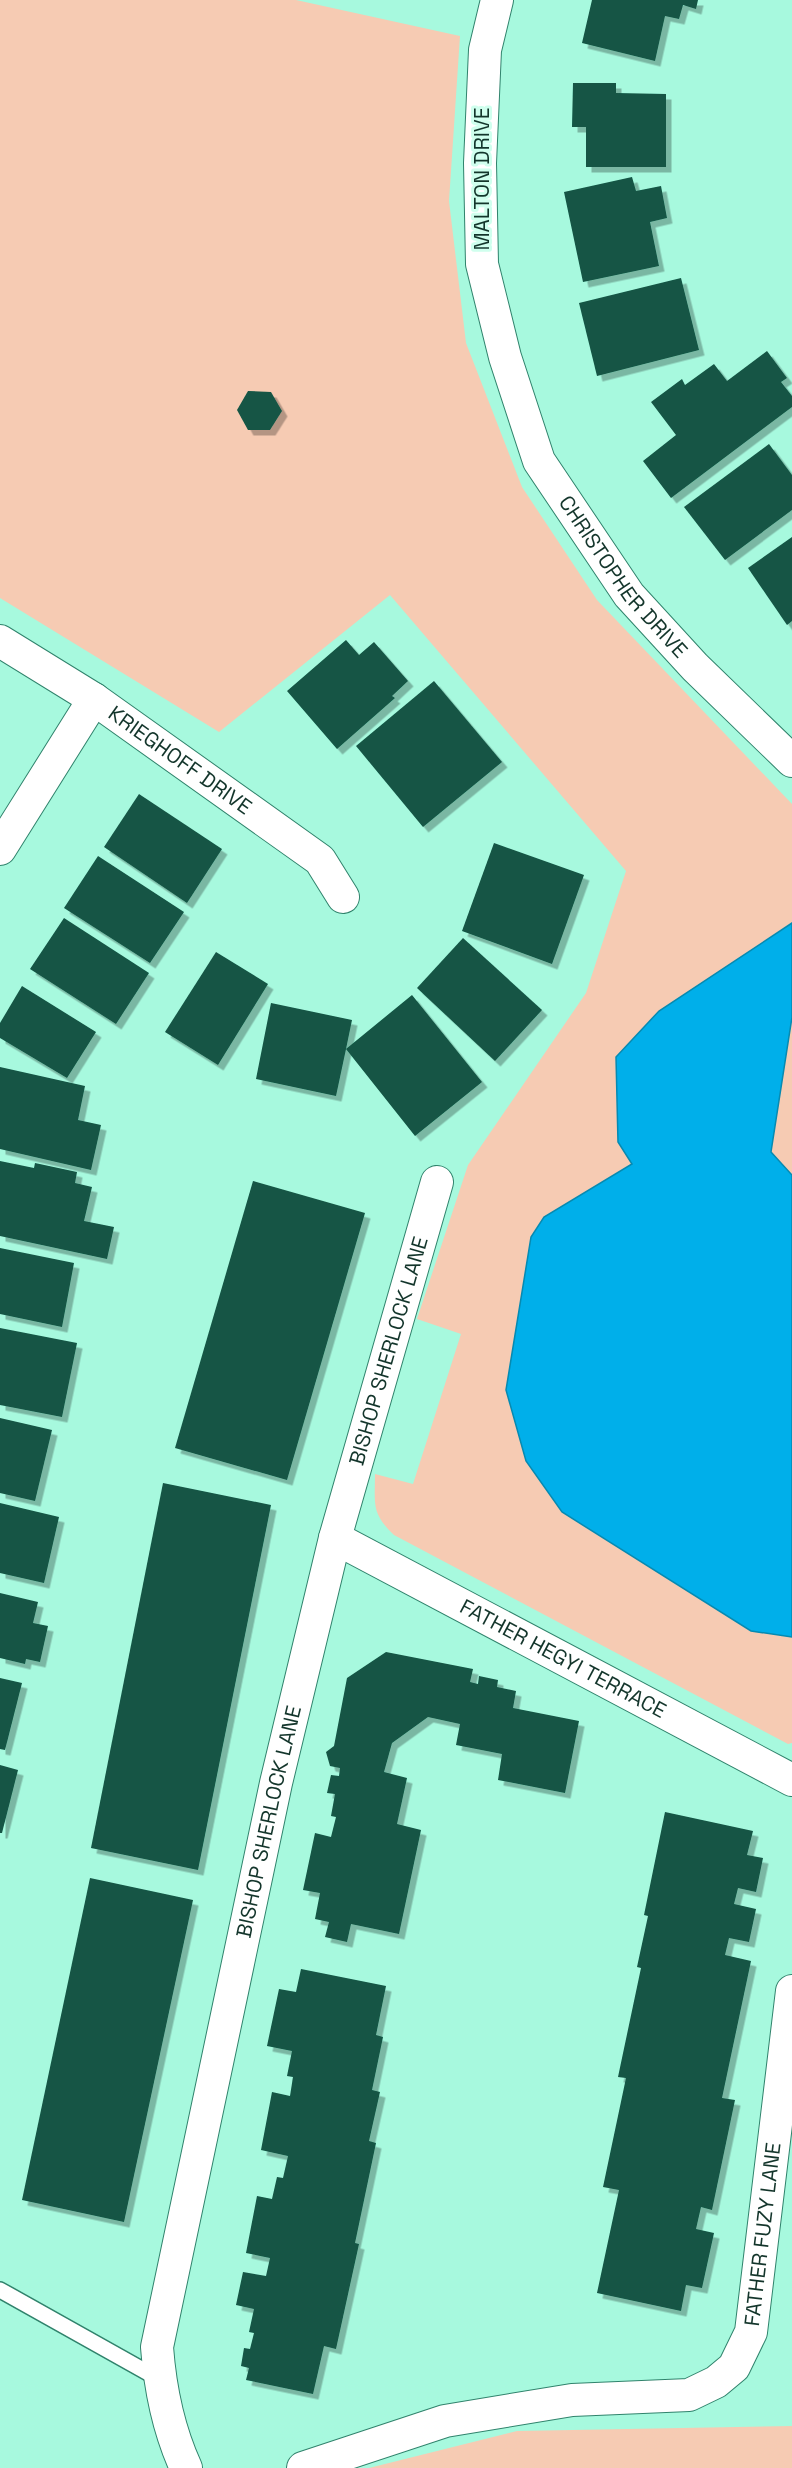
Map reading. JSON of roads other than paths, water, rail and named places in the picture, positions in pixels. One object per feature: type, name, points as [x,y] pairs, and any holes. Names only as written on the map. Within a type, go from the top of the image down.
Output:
[{"type":"street","name":"MALTON DRIVE","points":[[497,0],[485,50],[480,163],[482,264],[505,357]]},
{"type":"street","name":"CHRISTOPHER DRIVE","points":[[505,357],[539,461],[629,596],[695,667],[792,761]]},
{"type":"street","name":"KRIEGHOFF DRIVE","points":[[0,641],[94,699],[320,860],[343,897]]},
{"type":"street","points":[[0,849],[94,699]]},
{"type":"street","name":"BISHOP SHERLOCK LANE","points":[[186,2468],[179,2454],[159,2379],[157,2347],[159,2335],[276,1783],[335,1538],[437,1182]]},
{"type":"street","name":"FATHER HEGYI TERRACE","points":[[335,1538],[792,1780]]},
{"type":"street","name":"FATHER FUZY LANE","points":[[303,2468],[446,2421],[572,2400],[689,2395],[716,2382],[734,2367],[751,2332],[792,1991]]},
{"type":"lane","points":[[0,2290],[159,2379]]},
{"type":"water","points":[[792,923],[792,1017],[771,1152],[792,1175],[792,1637],[751,1631],[562,1512],[526,1461],[506,1390],[531,1237],[544,1217],[632,1164],[618,1142],[616,1057],[659,1011]]}]
